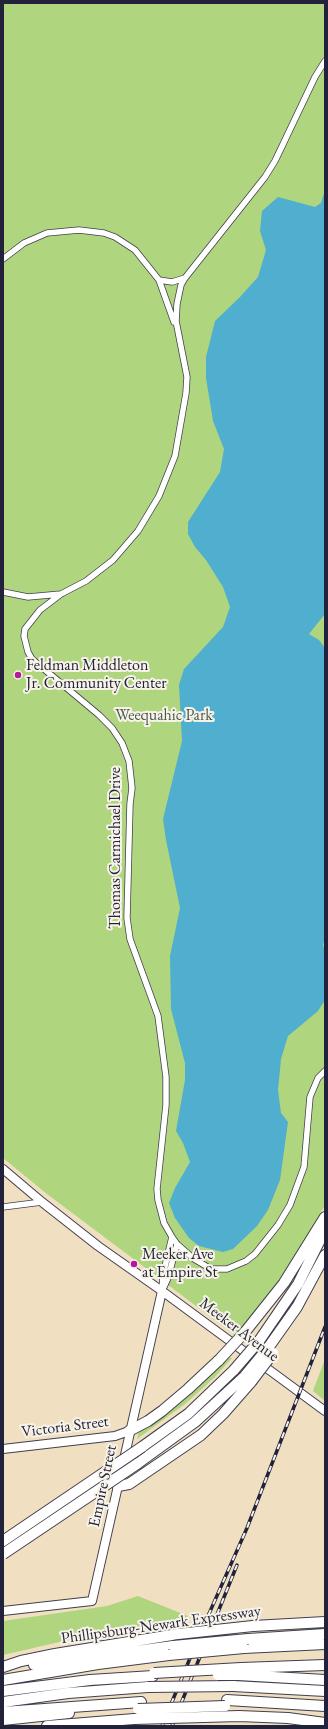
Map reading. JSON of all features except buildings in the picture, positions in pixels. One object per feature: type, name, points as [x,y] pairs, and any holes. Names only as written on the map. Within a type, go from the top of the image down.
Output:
[{"type":"highway","points":[[130,1431],[162,1411],[220,1360],[245,1332],[287,1278],[325,1217]]},
{"type":"highway","points":[[3,1541],[142,1447],[193,1410],[234,1370],[259,1341],[295,1289],[325,1230]]},
{"type":"highway","points":[[118,1486],[129,1484],[201,1435],[229,1408],[247,1380],[290,1325],[325,1255]]},
{"type":"highway","points":[[3,1554],[137,1464],[195,1422],[247,1380]]},
{"type":"highway","name":"Phillipsburg-Newark Expressway","points":[[57,1662],[96,1655],[178,1634],[253,1626],[325,1622]]},
{"type":"highway","points":[[5,1666],[21,1667],[96,1655],[171,1650],[325,1634]]},
{"type":"highway","points":[[246,1643],[325,1644]]},
{"type":"highway","points":[[3,1680],[57,1662]]},
{"type":"highway","points":[[3,1691],[65,1683],[153,1675],[240,1672],[325,1665]]},
{"type":"highway","points":[[240,1672],[325,1680]]},
{"type":"highway","points":[[3,1702],[68,1693],[148,1687],[233,1686],[325,1691]]},
{"type":"highway","points":[[47,1726],[140,1705],[256,1701],[264,1703],[325,1706]]},
{"type":"highway","points":[[4,1717],[73,1706],[115,1711],[134,1719],[239,1716],[288,1718],[325,1723]]},
{"type":"highway","points":[[4,1717],[115,1711]]},
{"type":"street","name":"Thomas Carmichael Drive","points":[[325,61],[314,77],[275,161],[265,177],[185,278],[178,295],[176,328],[187,377],[175,456],[168,477],[148,515],[128,544],[101,570],[61,594],[40,610],[25,629],[24,636],[28,652],[32,659],[109,724],[122,743],[130,765],[132,788],[130,804],[127,918],[130,939],[158,1016],[166,1077],[166,1105],[157,1189],[158,1200],[164,1223],[172,1237],[177,1244],[205,1267],[219,1270],[227,1269],[246,1261],[255,1254],[265,1242],[290,1205],[304,1167],[310,1097],[318,1078],[325,1071]]},
{"type":"street","points":[[3,259],[24,243],[47,233],[69,230],[90,231],[115,237],[144,259],[159,280],[176,328]]},
{"type":"street","points":[[159,280],[172,282],[185,278]]},
{"type":"street","points":[[3,592],[28,597],[61,594]]},
{"type":"street","name":"Meeker Avenue","points":[[3,1169],[98,1246],[162,1291],[325,1411]]},
{"type":"street","points":[[3,1207],[42,1202]]},
{"type":"street","points":[[162,1291],[162,1275],[172,1237]]},
{"type":"street","points":[[162,1291],[168,1278],[177,1244]]},
{"type":"street","name":"Empire Street","points":[[3,1611],[92,1601],[162,1291]]},
{"type":"street","name":"Victoria Street","points":[[3,1449],[114,1436],[130,1431]]},
{"type":"green space","name":"Weequahic Park","points":[[3,3],[325,3],[325,1205],[286,1273],[236,1336],[47,1194],[3,1158]]},
{"type":"green space","points":[[227,1357],[232,1358],[214,1378],[185,1404],[137,1439],[139,1431]]},
{"type":"green space","points":[[325,1359],[325,1401],[313,1391]]},
{"type":"green space","points":[[138,1596],[188,1616],[178,1625],[77,1638],[3,1655],[3,1621],[107,1606]]},
{"type":"water","points":[[325,190],[325,614],[309,634],[319,640],[325,648],[325,937],[323,945],[325,951],[325,1000],[318,1011],[288,1036],[281,1059],[278,1090],[281,1113],[288,1122],[280,1180],[268,1210],[257,1226],[233,1249],[223,1252],[199,1246],[189,1238],[175,1218],[169,1203],[175,1188],[190,1162],[183,1143],[176,1131],[185,1080],[185,1063],[171,1009],[170,956],[180,908],[163,819],[182,741],[179,685],[184,669],[223,627],[230,607],[223,587],[206,560],[195,547],[188,534],[188,522],[220,472],[224,449],[213,421],[206,378],[206,357],[215,321],[258,277],[266,250],[260,231],[262,211],[278,197],[315,207],[321,203]]},
{"type":"railway","points":[[162,1726],[200,1634],[247,1528],[325,1327]]},
{"type":"railway","points":[[172,1726],[237,1565]]},
{"type":"place","name":"Feldman Middleton Jr. Community Center","points":[[18,675]]},
{"type":"place","name":"Meeker Ave at Empire St","points":[[134,1264]]}]
